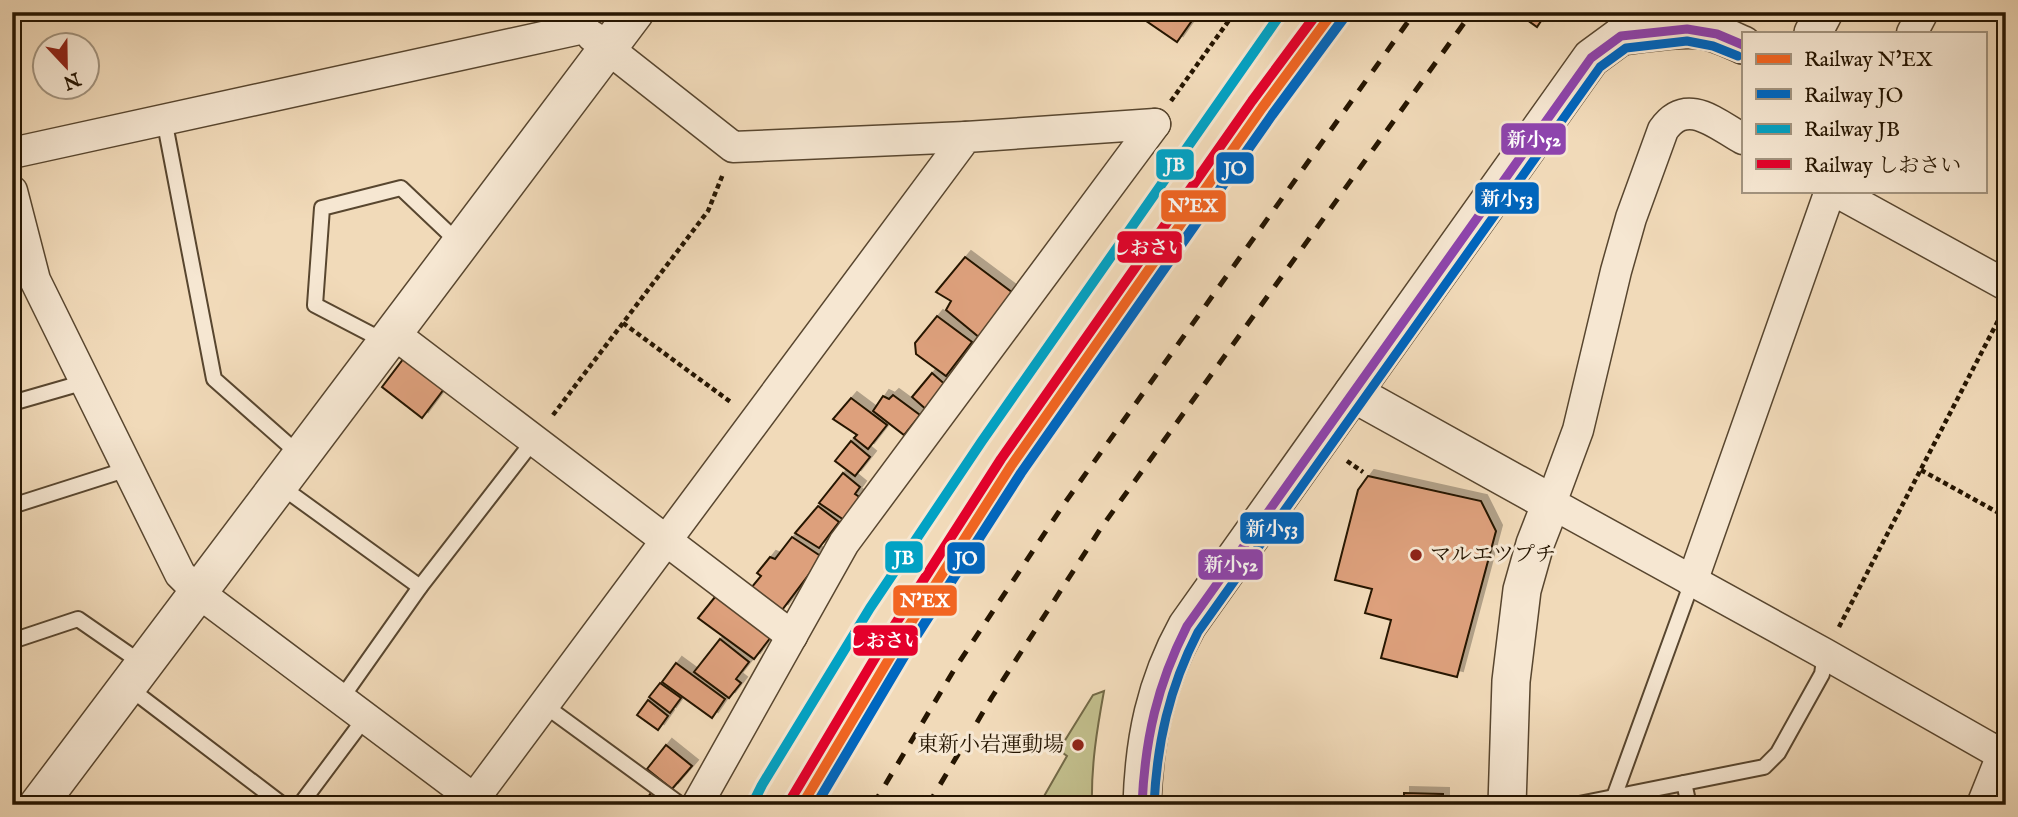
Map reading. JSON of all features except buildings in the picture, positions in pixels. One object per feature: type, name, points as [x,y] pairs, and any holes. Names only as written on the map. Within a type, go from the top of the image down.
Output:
[{"type":"street","points":[[12,153],[591,30],[635,12]]},
{"type":"street","points":[[1814,32],[1824,12]]},
{"type":"street","points":[[1913,32],[1923,12]]},
{"type":"street","points":[[1142,805],[1143,777],[1154,704],[1187,626],[1591,58],[1630,24],[1687,29],[1697,21],[1717,34],[1742,45]]},
{"type":"street","points":[[591,30],[733,147],[966,137],[1154,124]]},
{"type":"street","points":[[38,805],[460,244],[591,30]]},
{"type":"street","points":[[1507,805],[1511,681],[1522,590],[1535,544],[1578,430],[1631,218],[1663,130],[1670,121],[1677,116],[1692,113],[1703,116],[1742,138]]},
{"type":"street","points":[[696,805],[844,543],[1154,124]]},
{"type":"street","points":[[12,191],[35,280],[180,574],[199,593],[476,803],[544,705],[966,137]]},
{"type":"street","points":[[1692,582],[1833,192]]},
{"type":"street","points":[[1835,192],[2006,285]]},
{"type":"street","points":[[390,338],[534,440],[792,636]]},
{"type":"street","points":[[1353,393],[2004,752],[1982,805]]},
{"type":"lane","points":[[164,119],[214,379],[301,456]]},
{"type":"lane","points":[[390,338],[315,305],[322,208],[401,188],[460,244]]},
{"type":"lane","points":[[12,403],[85,382]]},
{"type":"lane","points":[[341,699],[420,587],[534,440]]},
{"type":"lane","points":[[12,506],[128,470]]},
{"type":"lane","points":[[279,485],[420,587]]},
{"type":"lane","points":[[1614,797],[1692,582]]},
{"type":"lane","points":[[12,641],[78,619],[136,676],[283,805]]},
{"type":"lane","points":[[1574,805],[1764,767],[1778,753],[1822,674],[1825,654]]},
{"type":"lane","points":[[544,705],[681,805]]},
{"type":"lane","points":[[300,805],[365,718]]},
{"type":"lane","points":[[1684,783],[1689,805]]},
{"type":"path","points":[[1154,124],[1235,12]]},
{"type":"path","points":[[534,440],[708,211],[726,166]]},
{"type":"path","points":[[1825,654],[2006,305]]},
{"type":"path","points":[[623,323],[755,420]]},
{"type":"path","points":[[1344,458],[1363,472]]},
{"type":"path","points":[[1921,470],[2006,517]]},
{"type":"shaded area","name":"東新小岩運動場","points":[[1104,691],[1092,776],[1092,805],[1039,805],[1067,756],[1059,750],[1093,695]]},
{"type":"railway","points":[[873,805],[954,670],[1064,504],[1415,12]]},
{"type":"railway","points":[[928,805],[992,697],[1101,528],[1472,12]]},
{"type":"rail line","name":"JB","points":[[752,805],[870,608],[982,441],[1282,12]]},
{"type":"rail line","name":"しおさい","points":[[791,799],[894,626],[1001,459],[1252,101],[1318,12]]},
{"type":"rail line","name":"N'EX","points":[[802,805],[905,632],[1011,466],[1262,108],[1333,12]]},
{"type":"rail line","name":"JO","points":[[816,805],[915,638],[1021,473],[1272,115],[1343,19]]},
{"type":"transit line","name":"新小52","points":[[1142,805],[1146,757],[1154,713],[1160,691],[1187,626],[1591,58],[1621,36],[1687,29],[1717,34],[1742,45]]},
{"type":"transit line","name":"新小53","points":[[1154,805],[1166,716],[1179,674],[1198,632],[1600,67],[1626,48],[1687,41],[1713,46],[1738,56]]},
{"type":"place","name":"マルエツプチ","points":[[1416,555]]},
{"type":"place","name":"東新小岩運動場","points":[[1078,745]]}]
